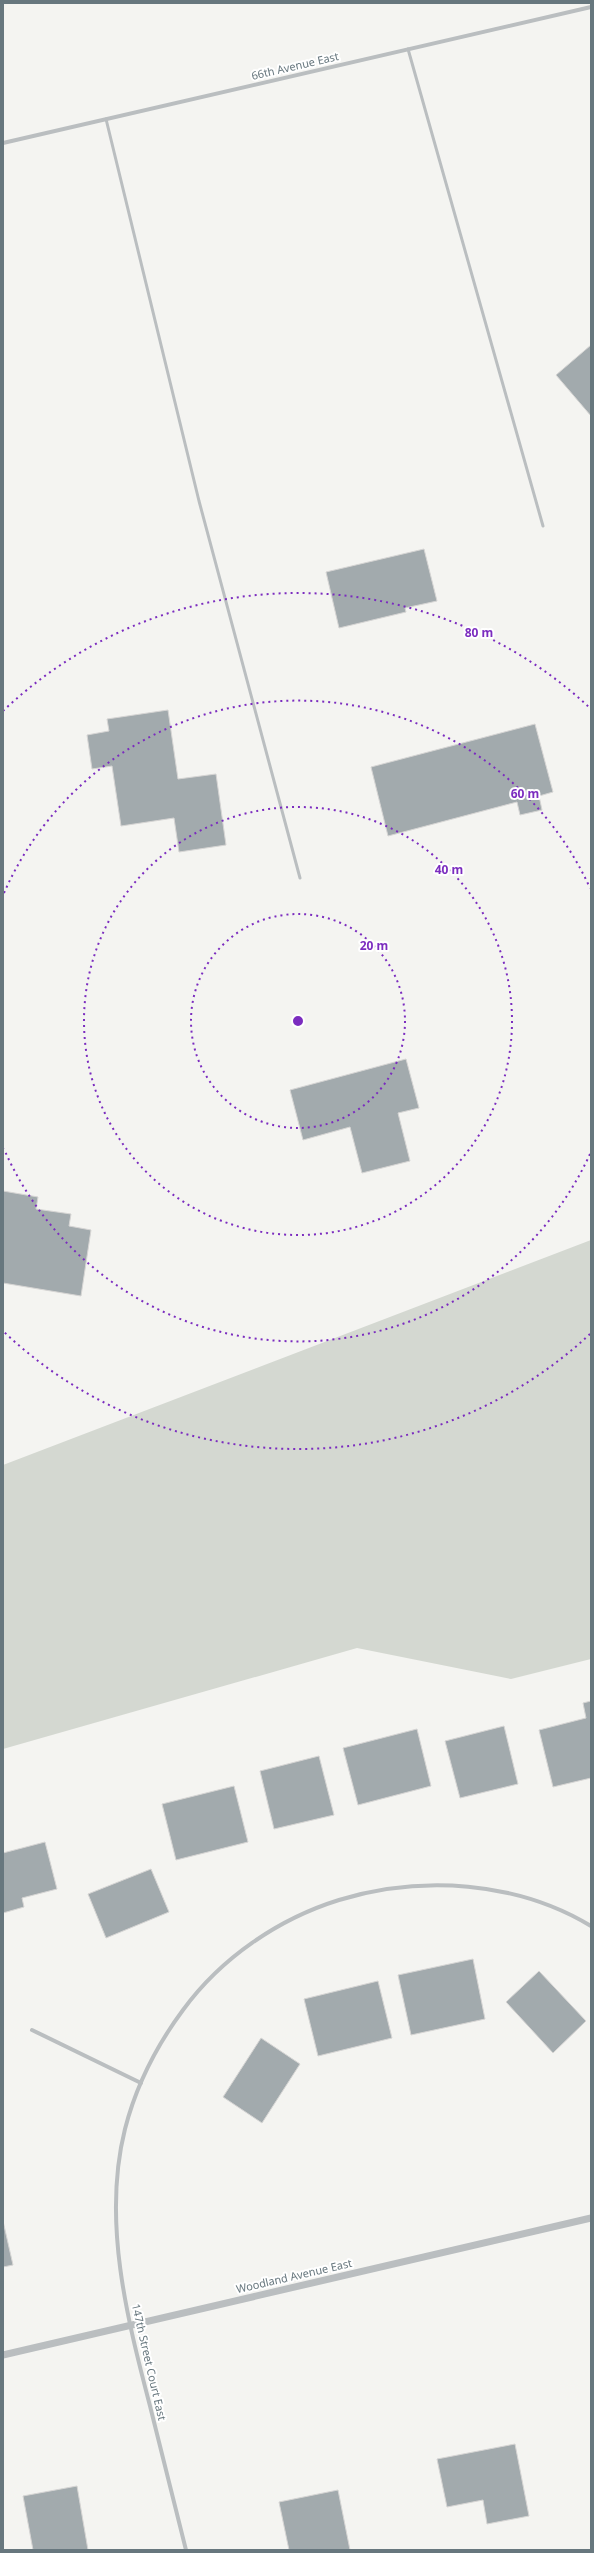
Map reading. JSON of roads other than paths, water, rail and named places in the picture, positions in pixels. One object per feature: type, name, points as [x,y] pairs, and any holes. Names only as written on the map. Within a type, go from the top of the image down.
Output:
[{"type":"street","name":"66th Avenue East","points":[[3,143],[591,7]]},
{"type":"street","name":"147th Street Court East","points":[[186,2550],[129,2325],[118,2235],[116,2188],[125,2130],[141,2083],[167,2032],[204,1985],[230,1960],[271,1930],[318,1907],[366,1892],[421,1885],[474,1887],[528,1898],[577,1918],[591,1926]]},
{"type":"street","points":[[32,2030],[141,2083]]},
{"type":"street","name":"Woodland Avenue East","points":[[3,2355],[591,2218]]},
{"type":"lane","points":[[408,49],[543,526]]},
{"type":"lane","points":[[106,119],[199,501],[300,878]]}]
